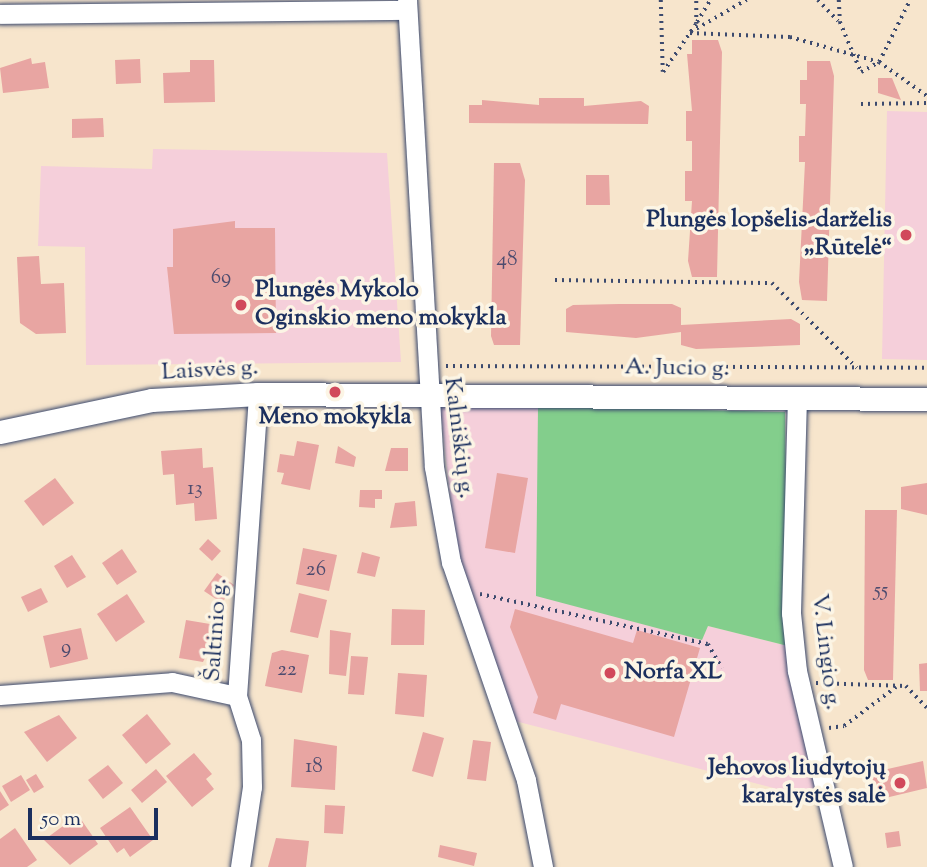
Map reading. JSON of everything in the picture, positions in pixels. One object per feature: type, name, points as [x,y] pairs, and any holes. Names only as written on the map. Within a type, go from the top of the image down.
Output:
[{"type":"street","points":[[0,14],[406,5]]},
{"type":"street","name":"Kalniškių g.","points":[[406,5],[426,392],[461,593],[526,780],[543,867]]},
{"type":"street","name":"Laisvės g.","points":[[0,432],[152,400],[258,394],[426,392]]},
{"type":"street","name":"A. Jucio g.","points":[[426,392],[927,399]]},
{"type":"street","name":"Šaltinio g.","points":[[240,867],[252,787],[251,740],[237,696],[258,394]]},
{"type":"street","name":"V. Lingio g.","points":[[797,397],[791,613],[799,682],[843,867]]},
{"type":"street","points":[[0,695],[172,682],[237,696]]},
{"type":"path","points":[[661,0],[663,72],[710,0]]},
{"type":"path","points":[[696,0],[696,24]]},
{"type":"path","points":[[690,33],[747,0]]},
{"type":"path","points":[[818,0],[840,22]]},
{"type":"path","points":[[839,0],[840,22],[851,56],[861,72],[879,62],[910,0]]},
{"type":"path","points":[[690,33],[790,37],[879,62],[927,96]]},
{"type":"path","points":[[861,104],[927,103]]},
{"type":"path","points":[[555,279],[772,283],[857,368]]},
{"type":"path","points":[[424,366],[927,368]]},
{"type":"path","points":[[461,593],[708,644],[722,668]]},
{"type":"path","points":[[799,682],[906,686],[927,708]]},
{"type":"path","points":[[810,729],[844,726],[897,686]]},
{"type":"shaded area","name":"Plungės lopšelis-darželis „Rūtelė“","points":[[887,111],[927,112],[927,360],[882,359]]},
{"type":"shaded area","name":"Plungės Mykolo Oginskio meno mokykla","points":[[153,149],[387,153],[401,362],[86,365],[85,247],[38,246],[41,166],[152,169]]},
{"type":"shaded area","points":[[440,404],[538,406],[702,639],[708,626],[788,646],[818,793],[797,794],[515,721],[456,550]]},
{"type":"green space","points":[[538,406],[785,412],[788,646],[708,626],[702,640],[536,596]]},
{"type":"building","points":[[692,40],[718,40],[722,52],[717,277],[692,277],[688,261],[692,201],[685,201],[685,171],[692,171],[692,141],[686,141],[686,111],[692,111],[687,54],[692,54]]},
{"type":"building","points":[[31,58],[32,64],[45,62],[49,88],[3,93],[0,68]]},
{"type":"building","points":[[140,59],[141,83],[116,84],[115,60]]},
{"type":"building","points":[[190,60],[214,60],[215,102],[164,103],[163,73],[190,72]]},
{"type":"building","points":[[807,61],[830,61],[834,76],[827,301],[802,300],[799,282],[805,162],[799,162],[799,136],[805,136],[806,104],[800,104],[800,80],[807,80]]},
{"type":"building","points":[[878,78],[892,78],[901,100],[878,93]]},
{"type":"building","points":[[539,98],[584,98],[584,106],[641,101],[649,106],[648,124],[469,123],[469,105],[482,105],[482,100],[539,105]]},
{"type":"building","points":[[103,118],[104,137],[72,138],[72,119]]},
{"type":"building","points":[[494,163],[520,163],[525,180],[520,345],[494,345],[491,336]]},
{"type":"building","points":[[586,175],[609,175],[610,205],[586,205]]},
{"type":"building","points":[[235,221],[235,228],[275,228],[276,333],[174,334],[167,267],[173,267],[173,229]]},
{"type":"building","points":[[39,256],[41,284],[64,283],[66,333],[36,334],[20,323],[17,257]]},
{"type":"building","points":[[672,304],[681,308],[681,325],[791,319],[800,324],[800,345],[696,349],[681,345],[681,332],[636,338],[566,332],[566,309],[573,305]]},
{"type":"building","points":[[297,441],[319,445],[310,490],[281,484],[284,473],[277,472],[280,454],[294,456]]},
{"type":"building","points":[[338,446],[356,457],[354,467],[335,463]]},
{"type":"building","points":[[202,448],[203,468],[213,467],[217,519],[195,521],[194,503],[176,505],[174,474],[163,475],[161,451]]},
{"type":"building","points":[[391,448],[408,448],[408,471],[385,471]]},
{"type":"building","points":[[497,473],[528,478],[515,553],[485,548]]},
{"type":"building","points":[[55,478],[74,503],[43,526],[24,501]]},
{"type":"building","points":[[927,483],[927,515],[901,509],[901,487]]},
{"type":"building","points":[[360,490],[382,490],[382,499],[375,499],[375,508],[359,507]]},
{"type":"building","points":[[415,501],[417,526],[390,528],[395,503]]},
{"type":"building","points":[[865,510],[897,510],[893,680],[868,680],[864,670]]},
{"type":"building","points":[[208,539],[221,551],[212,561],[199,549]]},
{"type":"building","points":[[303,548],[337,555],[329,591],[296,584]]},
{"type":"building","points":[[122,549],[137,572],[117,585],[102,563]]},
{"type":"building","points":[[362,552],[380,557],[375,577],[357,573]]},
{"type":"building","points":[[72,555],[86,577],[67,588],[54,566]]},
{"type":"building","points":[[217,573],[234,585],[222,603],[204,591]]},
{"type":"building","points":[[41,588],[48,602],[28,612],[21,597]]},
{"type":"building","points":[[299,593],[327,600],[318,638],[290,632]]},
{"type":"building","points":[[127,594],[145,622],[116,642],[97,614]]},
{"type":"building","points":[[392,609],[425,610],[424,645],[391,645]]},
{"type":"building","name":"Norfa XL","points":[[515,609],[633,643],[637,630],[700,648],[674,737],[561,704],[556,720],[533,713],[538,697],[510,627]]},
{"type":"building","points":[[186,620],[210,624],[208,636],[215,637],[203,662],[179,658]]},
{"type":"building","points":[[81,628],[88,659],[50,668],[43,636]]},
{"type":"building","points":[[330,630],[351,633],[346,676],[329,674]]},
{"type":"building","points":[[282,650],[309,655],[302,693],[265,686],[272,653]]},
{"type":"building","points":[[351,656],[368,657],[364,695],[348,694]]},
{"type":"building","points":[[927,663],[927,691],[920,691],[919,664]]},
{"type":"building","points":[[398,673],[427,675],[424,717],[395,714]]},
{"type":"building","points":[[147,714],[171,744],[146,764],[122,735]]},
{"type":"building","points":[[59,715],[77,738],[47,762],[24,732]]},
{"type":"building","points":[[423,732],[444,738],[433,777],[412,771]]},
{"type":"building","points":[[294,739],[337,746],[335,790],[291,787]]},
{"type":"building","points":[[473,740],[491,742],[486,781],[467,779]]},
{"type":"building","points":[[194,753],[212,774],[206,779],[214,789],[192,807],[166,776]]},
{"type":"building","name":"Jehovos liudytojų karalystės salė","points":[[923,761],[927,788],[881,799],[874,792],[870,773]]},
{"type":"building","points":[[108,765],[123,783],[103,799],[88,780]]},
{"type":"building","points":[[156,769],[167,782],[142,803],[131,790]]},
{"type":"building","points":[[36,774],[44,787],[34,793],[26,780]]},
{"type":"building","points":[[21,775],[30,790],[11,802],[2,786]]},
{"type":"building","points":[[0,791],[9,805],[0,811]]},
{"type":"building","points":[[325,805],[345,806],[343,834],[324,833]]},
{"type":"building","points":[[130,807],[153,840],[130,857],[124,848],[117,853],[100,828]]},
{"type":"building","points":[[78,815],[98,844],[70,865],[44,840]]},
{"type":"building","points":[[15,828],[37,860],[27,867],[0,867],[0,839]]},
{"type":"building","points":[[899,831],[901,846],[887,848],[885,833]]},
{"type":"building","points":[[276,838],[309,841],[306,867],[268,867]]},
{"type":"building","points":[[440,845],[477,853],[474,866],[438,857]]},
{"type":"place","name":"Plungės lopšelis-darželis „Rūtelė“","points":[[906,235]]},
{"type":"place","name":"Plungės Mykolo Oginskio meno mokykla","points":[[241,305]]},
{"type":"place","name":"Meno mokykla","points":[[335,392]]},
{"type":"place","name":"Norfa XL","points":[[610,673]]},
{"type":"place","name":"Jehovos liudytojų karalystės salė","points":[[900,783]]}]
